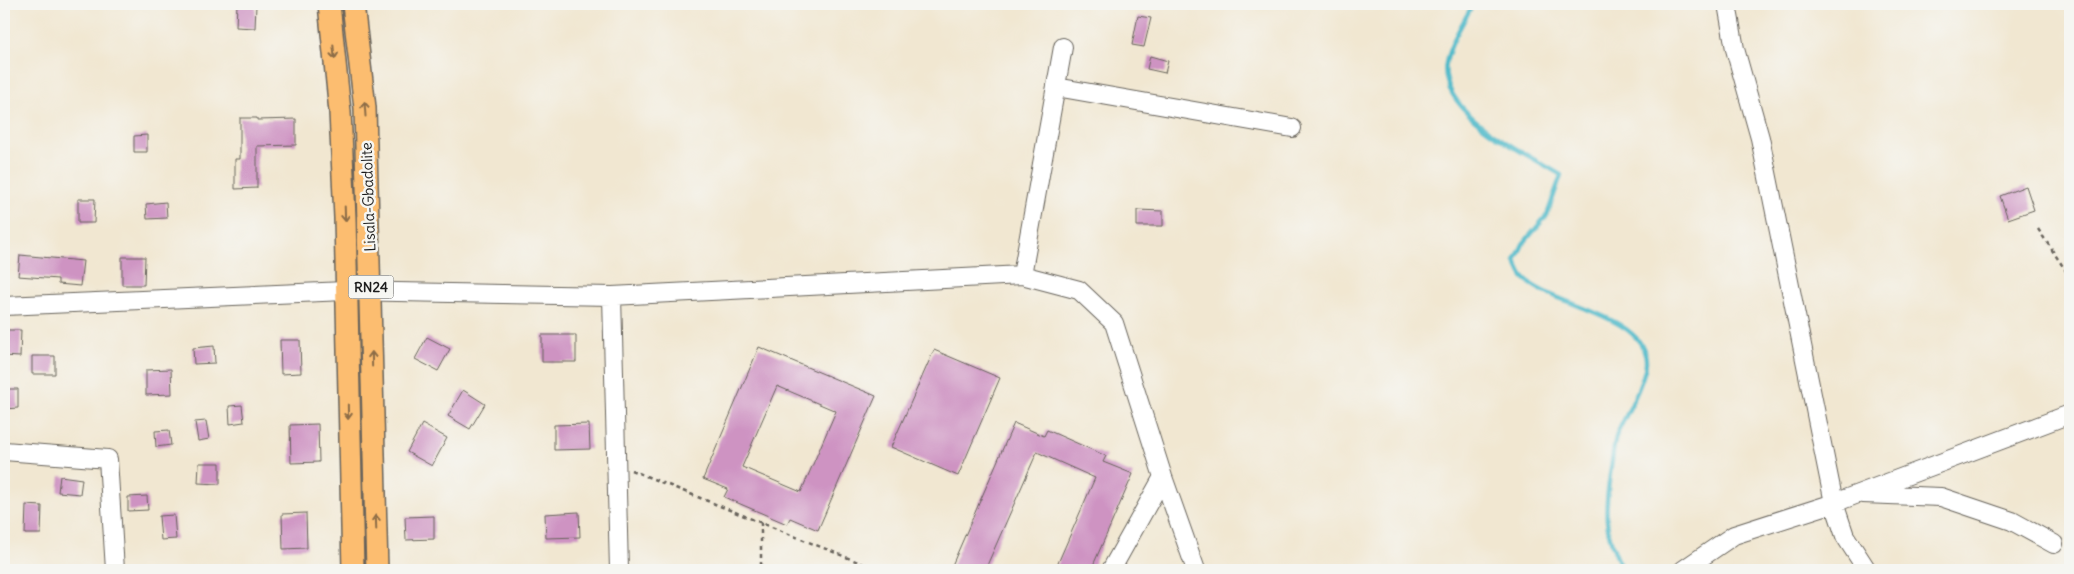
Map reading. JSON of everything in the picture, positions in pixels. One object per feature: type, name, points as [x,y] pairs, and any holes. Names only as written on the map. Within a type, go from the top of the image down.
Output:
[{"type":"main road","name":"Lisala-Gbadolite","points":[[329,4],[340,112],[345,218],[352,570]]},
{"type":"main road","name":"Lisala-Gbadolite","points":[[353,4],[365,108],[377,570]]},
{"type":"street","points":[[1727,4],[1735,49],[1760,138],[1834,502],[1845,536],[1867,570]]},
{"type":"street","points":[[1022,275],[1063,47]]},
{"type":"street","points":[[1056,87],[1292,128]]},
{"type":"street","points":[[4,306],[346,291],[612,296],[1022,275],[1079,290],[1114,323],[1163,477],[1196,570]]},
{"type":"street","points":[[612,296],[619,570]]},
{"type":"street","points":[[1683,570],[1734,535],[1834,502],[2070,414]]},
{"type":"street","points":[[4,451],[108,459],[116,570]]},
{"type":"street","points":[[1111,570],[1163,477]]},
{"type":"street","points":[[1855,494],[1941,497],[2012,521],[2054,544]]},
{"type":"path","points":[[2038,229],[2070,277]]},
{"type":"path","points":[[616,464],[878,570]]},
{"type":"path","points":[[761,522],[761,570]]},
{"type":"building","points":[[237,4],[256,5],[255,28],[236,27]]},
{"type":"building","points":[[1138,16],[1151,18],[1144,47],[1132,45]]},
{"type":"building","points":[[1150,56],[1168,61],[1165,73],[1147,69]]},
{"type":"building","points":[[240,118],[257,118],[257,120],[296,119],[296,145],[257,146],[257,188],[235,189],[235,159],[240,159]]},
{"type":"building","points":[[147,135],[147,152],[134,152],[134,136]]},
{"type":"building","points":[[2026,186],[2034,210],[2008,219],[2000,196]]},
{"type":"building","points":[[78,199],[95,199],[94,223],[78,223]]},
{"type":"building","points":[[166,202],[167,218],[147,219],[146,204]]},
{"type":"building","points":[[1137,210],[1163,211],[1163,226],[1137,226]]},
{"type":"building","points":[[20,255],[83,261],[80,286],[58,284],[58,279],[18,276]]},
{"type":"building","points":[[122,257],[145,257],[144,285],[122,285]]},
{"type":"building","points":[[4,330],[21,330],[20,357],[4,356]]},
{"type":"building","points":[[542,335],[576,335],[576,362],[542,362]]},
{"type":"building","points":[[427,337],[450,349],[438,371],[415,359]]},
{"type":"building","points":[[280,340],[300,340],[301,373],[281,374]]},
{"type":"building","points":[[214,346],[215,363],[194,364],[193,348]]},
{"type":"building","points":[[759,347],[876,396],[818,530],[790,518],[787,524],[724,497],[728,489],[703,479]],"holes":[[[777,386],[836,411],[801,492],[742,467]]]},
{"type":"building","points":[[934,350],[1000,378],[958,476],[891,447]]},
{"type":"building","points":[[32,356],[55,356],[55,374],[32,374]]},
{"type":"building","points":[[171,369],[172,394],[146,395],[146,370]]},
{"type":"building","points":[[4,389],[18,389],[18,408],[4,409]]},
{"type":"building","points":[[463,390],[485,404],[470,429],[448,416]]},
{"type":"building","points":[[242,405],[244,422],[230,424],[229,406]]},
{"type":"building","points":[[206,421],[209,439],[198,441],[195,422]]},
{"type":"building","points":[[1014,423],[1044,436],[1047,430],[1106,456],[1103,462],[1133,474],[1091,570],[1055,570],[1095,478],[1037,452],[985,570],[950,570]]},
{"type":"building","points":[[318,424],[319,462],[291,463],[290,425]]},
{"type":"building","points":[[422,424],[447,438],[432,466],[407,452]]},
{"type":"building","points":[[589,424],[590,449],[554,450],[554,425]]},
{"type":"building","points":[[169,430],[171,445],[156,447],[155,431]]},
{"type":"building","points":[[199,463],[220,463],[220,484],[198,483]]},
{"type":"building","points":[[60,476],[82,479],[80,494],[58,492]]},
{"type":"building","points":[[147,496],[148,510],[128,511],[128,497]]},
{"type":"building","points":[[26,505],[42,506],[41,534],[25,534]]},
{"type":"building","points":[[579,512],[580,537],[546,538],[545,514]]},
{"type":"building","points":[[306,513],[307,548],[283,549],[282,514]]},
{"type":"building","points":[[174,515],[176,539],[161,540],[159,516]]},
{"type":"building","points":[[434,516],[434,539],[406,540],[405,517]]},
{"type":"waterway","points":[[1473,4],[1454,40],[1446,63],[1447,81],[1455,99],[1469,115],[1487,130],[1561,175],[1547,215],[1523,244],[1515,261],[1520,272],[1524,278],[1536,287],[1613,321],[1629,331],[1641,344],[1646,360],[1643,376],[1617,434],[1607,496],[1608,531],[1611,543],[1623,570]]}]
